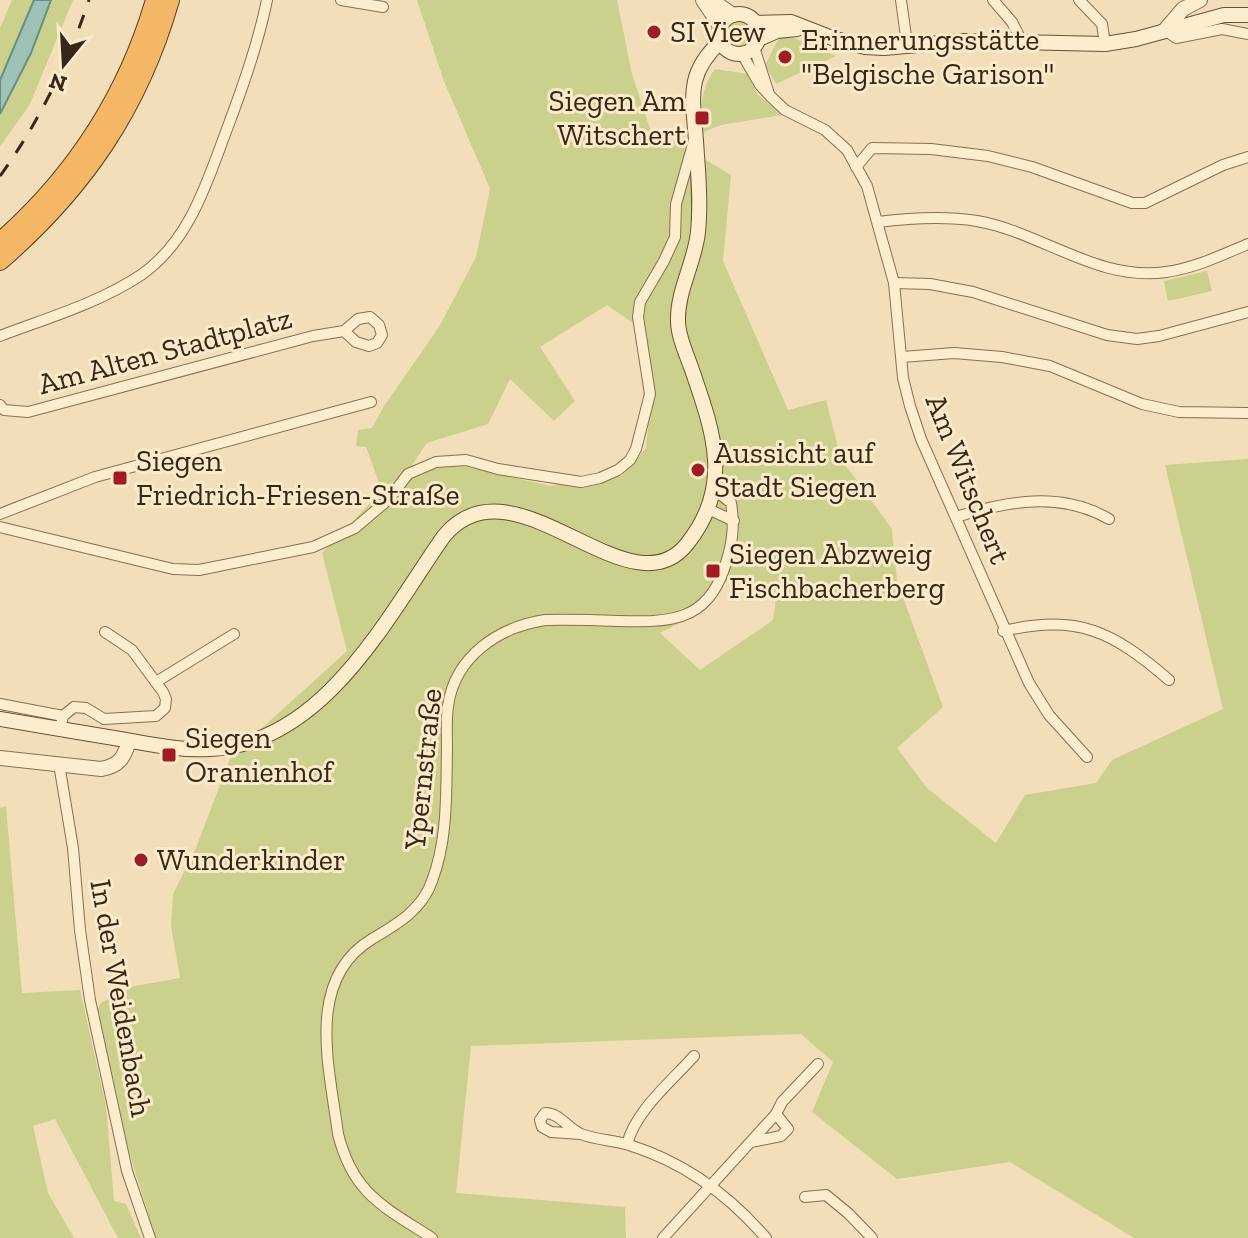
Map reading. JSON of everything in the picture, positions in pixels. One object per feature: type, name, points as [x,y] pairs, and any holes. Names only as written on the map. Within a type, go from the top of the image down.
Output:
[{"type":"highway","points":[[0,242],[45,199],[98,129],[127,77],[155,0]]},
{"type":"highway","points":[[0,261],[55,209],[111,137],[140,84],[170,0]]},
{"type":"main road","points":[[703,0],[738,43]]},
{"type":"main road","points":[[711,0],[733,15],[747,16],[756,23],[791,22],[865,47],[884,48],[907,44],[1105,44],[1136,39],[1224,15],[1248,15]]},
{"type":"main road","points":[[1165,30],[1183,9],[1200,0]]},
{"type":"main road","points":[[733,15],[738,43]]},
{"type":"main road","points":[[738,43],[756,23]]},
{"type":"main road","points":[[0,719],[62,723],[129,741],[186,749],[234,746],[259,737],[295,718],[326,695],[353,666],[444,536],[464,518],[485,513],[524,517],[645,565],[673,558],[694,534],[708,509],[714,489],[716,453],[711,427],[677,322],[698,229],[692,119],[693,93],[699,67],[708,53],[777,31],[806,28]]},
{"type":"main road","points":[[0,758],[101,769],[115,766],[124,756],[129,741]]},
{"type":"street","points":[[0,336],[105,295],[143,273],[179,237],[197,207],[246,79],[267,0]]},
{"type":"street","points":[[341,0],[383,7]]},
{"type":"street","points":[[901,0],[907,44]]},
{"type":"street","points":[[993,0],[1012,22],[1022,42]]},
{"type":"street","points":[[1079,0],[1102,24],[1105,44]]},
{"type":"street","points":[[1165,30],[1176,38],[1222,29],[1248,34]]},
{"type":"street","name":"Am Witschert","points":[[738,43],[760,85],[785,110],[825,130],[847,150],[867,186],[894,283],[903,378],[921,439],[1003,631],[1029,683],[1049,715],[1087,757]]},
{"type":"street","points":[[0,527],[173,569],[199,570],[313,547],[355,528],[389,499],[408,474],[436,462],[466,460],[498,469],[581,482],[618,470],[630,460],[642,433],[650,394],[638,317],[640,302],[675,237],[676,204],[695,135]]},
{"type":"street","points":[[856,167],[872,148],[931,149],[988,156],[1032,167],[1121,200],[1145,203],[1223,165],[1248,157]]},
{"type":"street","points":[[878,222],[909,218],[977,221],[1088,262],[1154,273],[1202,263],[1248,244]]},
{"type":"street","points":[[894,283],[930,284],[973,292],[1107,335],[1137,339],[1248,312]]},
{"type":"street","name":"Am Alten Stadtplatz","points":[[0,405],[4,410],[28,412],[313,336],[344,331]]},
{"type":"street","points":[[902,357],[954,353],[1002,357],[1050,366],[1142,404],[1179,412],[1248,413]]},
{"type":"street","points":[[0,514],[95,477],[371,402]]},
{"type":"street","points":[[714,489],[731,503],[734,521]]},
{"type":"street","points":[[956,517],[990,506],[1028,501],[1068,503],[1090,508],[1109,519]]},
{"type":"street","points":[[708,509],[734,521]]},
{"type":"street","name":"Ypernstraße","points":[[432,1238],[375,1200],[360,1186],[349,1169],[338,1134],[326,1023],[328,1002],[341,967],[363,944],[403,920],[431,886],[442,849],[448,706],[457,676],[484,643],[527,622],[656,622],[689,614],[708,600],[720,581],[733,539],[734,521]]},
{"type":"street","points":[[1003,631],[1038,623],[1095,630],[1146,661],[1169,680]]},
{"type":"street","points":[[0,704],[62,723],[74,707],[86,708],[104,719],[156,716],[165,708],[166,699],[156,682],[132,650],[105,632]]},
{"type":"street","points":[[156,682],[234,634]]},
{"type":"street","name":"In der Weidenbach","points":[[59,764],[73,848],[90,1000],[127,1171],[150,1238]]},
{"type":"street","points":[[627,1144],[642,1114],[694,1056]]},
{"type":"street","points":[[663,1238],[818,1064]]},
{"type":"street","points":[[751,1142],[773,1139],[785,1133],[787,1126],[776,1114]]},
{"type":"street","points":[[581,1134],[627,1144],[672,1162],[710,1185],[742,1210],[766,1238]]},
{"type":"street","points":[[805,1197],[826,1195],[872,1238]]},
{"type":"green space","points":[[12,0],[34,0],[0,80],[0,28]]},
{"type":"green space","points":[[51,0],[73,0],[29,106],[0,146],[0,114],[31,53]]},
{"type":"green space","points":[[417,0],[617,0],[632,74],[654,141],[676,142],[731,175],[723,261],[788,410],[826,400],[841,459],[892,529],[897,581],[943,707],[897,748],[927,788],[996,843],[1025,795],[1096,783],[1112,760],[1223,709],[1165,465],[1248,459],[1248,1238],[1134,1238],[1010,1162],[897,1179],[812,1112],[833,1062],[801,1034],[471,1046],[456,1193],[625,1207],[626,1238],[156,1238],[128,1149],[97,1010],[118,989],[180,978],[171,926],[173,894],[196,848],[231,756],[347,651],[322,553],[382,491],[366,447],[356,446],[358,430],[372,428],[439,327],[476,257],[490,189],[444,81]],"holes":[[[607,305],[646,332],[652,386],[646,448],[622,476],[550,486],[455,464],[412,465],[427,443],[488,424],[510,379],[554,421],[575,401],[540,347]],[[731,575],[776,598],[773,620],[700,670],[660,633],[703,611]]]},
{"type":"green space","points":[[739,14],[753,20],[759,34],[753,48],[739,54],[725,48],[719,34],[725,20]]},
{"type":"green space","points":[[780,36],[792,37],[836,56],[776,84],[765,65]]},
{"type":"green space","points":[[715,69],[749,74],[757,94],[782,115],[721,125],[701,133],[704,92]]},
{"type":"green space","points":[[1207,271],[1212,291],[1168,301],[1164,281]]},
{"type":"green space","points":[[6,806],[22,993],[80,990],[106,1106],[114,1201],[126,1204],[141,1238],[118,1238],[55,1119],[33,1126],[48,1193],[74,1238],[0,1238],[0,808]]},
{"type":"water","points":[[34,0],[51,0],[31,53],[0,114],[0,80]]},
{"type":"railway","points":[[0,176],[51,91],[89,0]]},
{"type":"place","name":"SI View","points":[[654,32]]},
{"type":"place","name":"Erinnerungsstätte \"Belgische Garison\"","points":[[785,57]]},
{"type":"place","name":"Siegen Am Witschert","points":[[702,118]]},
{"type":"place","name":"Aussicht auf Stadt Siegen","points":[[698,470]]},
{"type":"place","name":"Siegen Friedrich-Friesen-Straße","points":[[120,478]]},
{"type":"place","name":"Siegen Abzweig Fischbacherberg","points":[[713,571]]},
{"type":"place","name":"Siegen Oranienhof","points":[[169,755]]},
{"type":"place","name":"Wunderkinder","points":[[141,860]]}]
